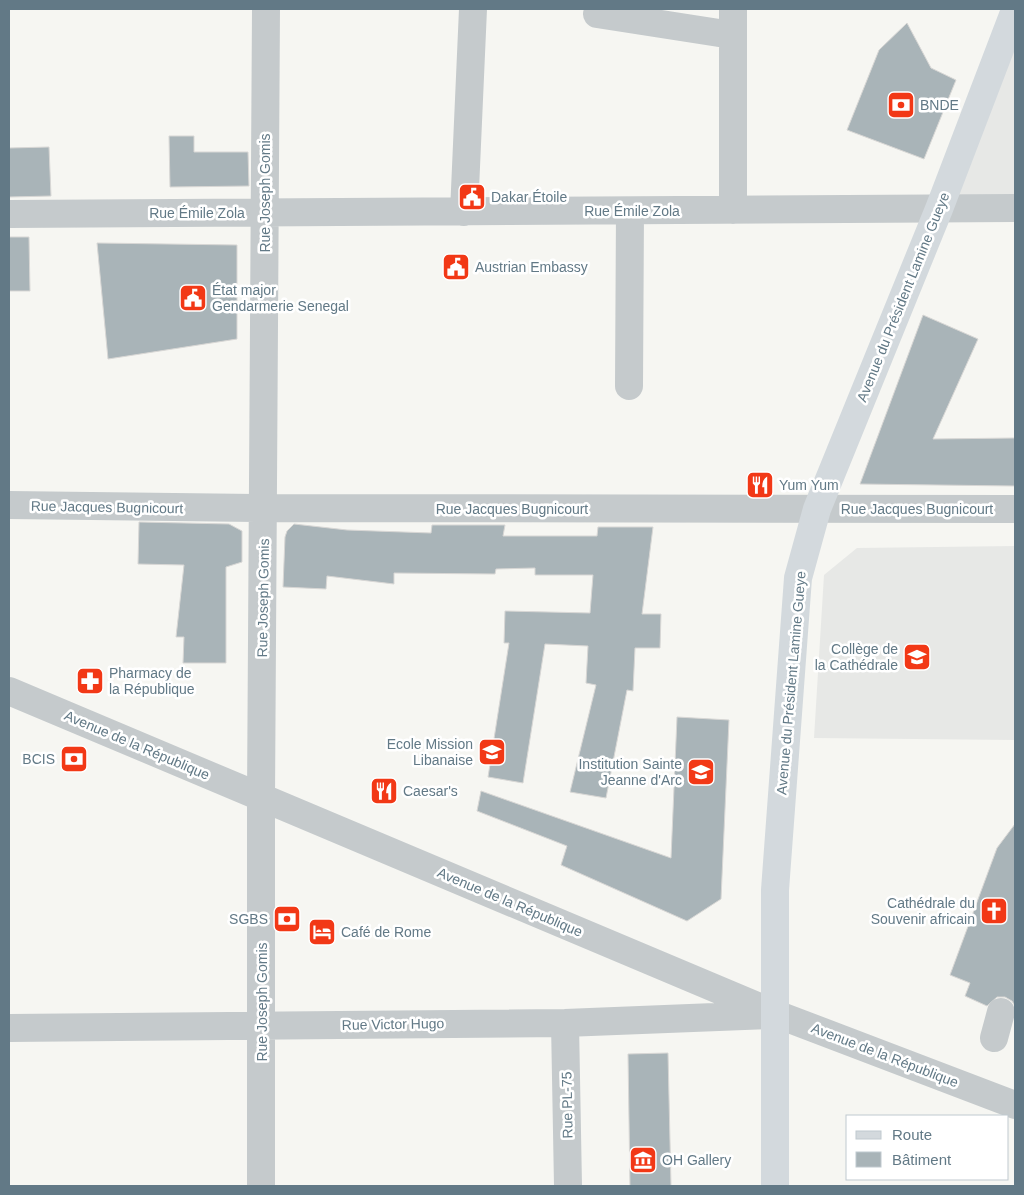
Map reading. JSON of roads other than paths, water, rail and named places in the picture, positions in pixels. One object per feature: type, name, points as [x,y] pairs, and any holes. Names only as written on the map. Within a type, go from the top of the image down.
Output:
[{"type":"main road","name":"Avenue du Président Lamine Gueye","points":[[774,1186],[775,890],[798,578],[817,509],[939,209],[1015,10]]},
{"type":"street","name":"Rue Joseph Gomis","points":[[262,1186],[261,797],[266,9]]},
{"type":"street","points":[[464,212],[473,9]]},
{"type":"street","points":[[597,14],[733,22],[733,210]]},
{"type":"street","name":"Rue Émile Zola","points":[[9,214],[1015,208]]},
{"type":"street","points":[[629,386],[630,210]]},
{"type":"street","name":"Rue Jacques Bugnicourt","points":[[9,506],[1015,509]]},
{"type":"street","name":"Avenue de la République","points":[[9,690],[776,1014],[1015,1105]]},
{"type":"street","points":[[994,1038],[1001,1012]]},
{"type":"street","name":"Rue Victor Hugo","points":[[9,1028],[565,1023],[776,1014]]},
{"type":"street","name":"Rue PL-75","points":[[565,1023],[568,1186]]},
{"type":"place","name":"BNDE","points":[[901,105]]},
{"type":"place","name":"Dakar Étoile","points":[[472,197]]},
{"type":"place","name":"Austrian Embassy","points":[[456,267]]},
{"type":"place","name":"État major Gendarmerie Senegal","points":[[193,298]]},
{"type":"place","name":"Yum Yum","points":[[760,485]]},
{"type":"place","name":"Collège de la Cathédrale","points":[[917,657]]},
{"type":"place","name":"Pharmacy de la République","points":[[90,681]]},
{"type":"place","name":"Ecole Mission Libanaise","points":[[492,752]]},
{"type":"place","name":"BCIS","points":[[74,759]]},
{"type":"place","name":"Institution Sainte Jeanne d'Arc","points":[[701,772]]},
{"type":"place","name":"Caesar's","points":[[384,791]]},
{"type":"place","name":"Cathédrale du Souvenir africain","points":[[994,911]]},
{"type":"place","name":"SGBS","points":[[287,919]]},
{"type":"place","name":"Café de Rome","points":[[322,932]]},
{"type":"place","name":"OH Gallery","points":[[643,1160]]}]
